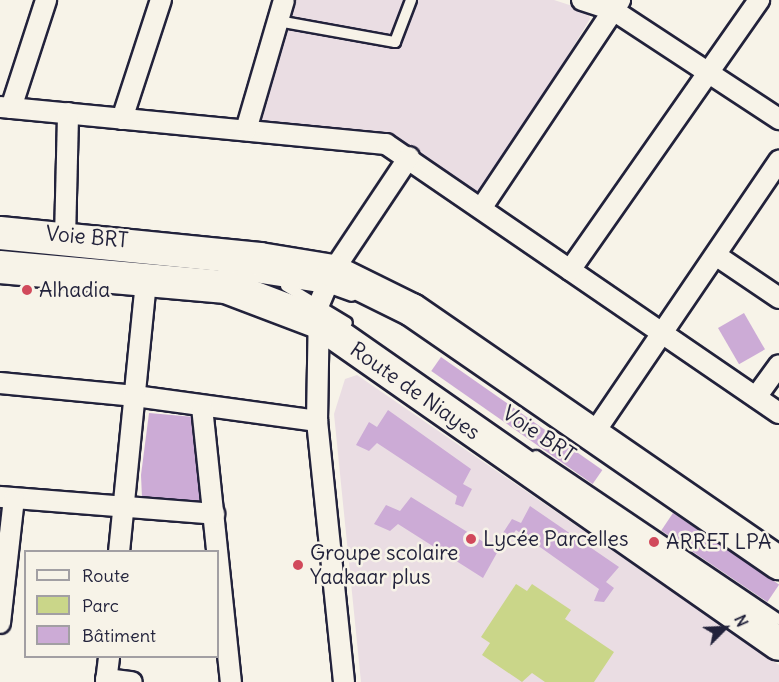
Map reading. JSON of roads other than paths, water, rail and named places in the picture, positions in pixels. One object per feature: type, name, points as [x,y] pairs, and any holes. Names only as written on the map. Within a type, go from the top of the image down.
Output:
[{"type":"main road","name":"Route de Niayes","points":[[0,233],[260,259],[324,296],[779,644]]},
{"type":"main road","name":"Route de Niayes","points":[[0,267],[324,296],[412,310],[592,436],[779,562]]},
{"type":"street","points":[[46,0],[6,107],[386,144],[410,157],[779,413]]},
{"type":"street","points":[[122,119],[161,0]]},
{"type":"street","points":[[246,130],[284,0]]},
{"type":"street","points":[[582,0],[617,5],[707,73],[779,119]]},
{"type":"street","points":[[570,270],[759,0]]},
{"type":"street","points":[[482,207],[617,5]]},
{"type":"street","points":[[65,239],[68,113]]},
{"type":"street","points":[[344,682],[317,421],[324,296],[410,157]]},
{"type":"street","points":[[592,436],[717,256],[779,161]]},
{"type":"street","points":[[717,256],[779,298]]},
{"type":"street","points":[[119,550],[146,280]]},
{"type":"street","points":[[756,397],[779,365]]},
{"type":"street","points":[[0,383],[135,396],[317,421]]},
{"type":"street","points":[[202,407],[218,550]]},
{"type":"street","points":[[0,623],[7,498],[214,514]]},
{"type":"street","points":[[219,563],[231,682]]},
{"type":"street","points":[[109,658],[106,680],[132,682]]},
{"type":"lane","points":[[278,21],[395,42],[411,0]]},
{"type":"lane","points":[[206,268],[278,282],[324,296],[375,306]]},
{"type":"lane","points":[[278,282],[324,296],[361,333]]},
{"type":"lane","name":"Voie BRT","points":[[546,418],[779,575]]},
{"type":"lane","name":"Voie BRT","points":[[528,450],[779,620]]},
{"type":"place","name":"Alhadia","points":[[27,290]]},
{"type":"place","name":"Lycée Parcelles","points":[[471,539]]},
{"type":"place","name":"ARRET LPA","points":[[654,542]]},
{"type":"place","name":"Groupe scolaire Yaakaar plus","points":[[298,565]]}]
